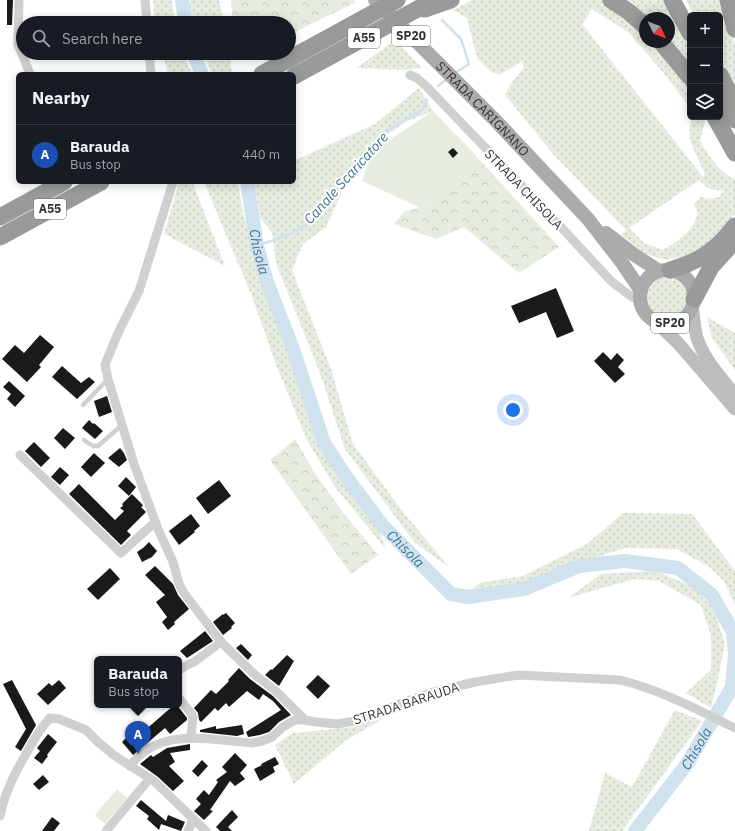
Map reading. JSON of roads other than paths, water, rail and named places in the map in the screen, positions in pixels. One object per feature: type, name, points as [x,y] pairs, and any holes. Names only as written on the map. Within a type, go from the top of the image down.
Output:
[{"type":"highway","name":"A55","points":[[296,55],[397,0]]},
{"type":"highway","name":"A55","points":[[296,75],[434,0]]},
{"type":"highway","points":[[407,14],[451,0]]},
{"type":"highway","points":[[611,0],[630,12],[639,20]]},
{"type":"highway","points":[[672,0],[687,28]]},
{"type":"highway","points":[[681,0],[687,12]]},
{"type":"highway","points":[[728,0],[735,29]]},
{"type":"highway","points":[[666,48],[687,73]]},
{"type":"highway","name":"A55","points":[[265,72],[287,60]]},
{"type":"highway","points":[[723,81],[735,104]]},
{"type":"highway","points":[[723,97],[735,120]]},
{"type":"highway","points":[[717,120],[735,153]]},
{"type":"highway","name":"A55","points":[[0,217],[60,184]]},
{"type":"highway","name":"A55","points":[[0,237],[96,184]]},
{"type":"highway","points":[[664,270],[693,262],[718,244],[735,226]]},
{"type":"highway","points":[[693,303],[711,267],[735,240]]},
{"type":"main road","name":"STRADA CARIGNANO","points":[[375,0],[496,121],[588,219]]},
{"type":"main road","name":"SP20","points":[[588,219],[623,264],[641,295],[642,307],[646,314],[678,343],[735,409]]},
{"type":"main road","name":"SP20","points":[[588,219],[633,254],[664,270],[678,272],[685,276],[691,283],[694,291],[694,328],[700,345],[709,361],[735,395]]},
{"type":"main road","points":[[641,295],[647,279],[664,270]]},
{"type":"main road","name":"SP20","points":[[656,322],[668,324],[676,323],[688,314],[693,303]]},
{"type":"street","points":[[19,0],[19,16]]},
{"type":"street","points":[[145,0],[146,16]]},
{"type":"street","points":[[24,60],[29,72]]},
{"type":"street","points":[[150,60],[151,72]]},
{"type":"street","name":"STRADA CHISOLA","points":[[410,75],[417,78],[427,87],[611,280],[634,298],[641,295]]},
{"type":"street","points":[[173,184],[139,290],[118,333],[105,365],[108,379],[155,522],[173,562],[179,584],[184,593],[221,642],[254,674],[277,692],[305,720]]},
{"type":"street","points":[[20,455],[121,553],[155,522]]},
{"type":"street","points":[[182,668],[194,662],[221,642]]},
{"type":"street","name":"STRADA BARAUDA","points":[[130,766],[143,752],[151,747],[172,739],[191,737],[252,743],[272,737],[283,727],[296,720],[337,724],[366,719],[391,707],[433,692],[475,682],[518,675],[620,680],[636,684],[666,696],[735,728]]},
{"type":"street","points":[[182,702],[193,716],[191,737]]},
{"type":"street","points":[[0,816],[18,767],[42,725],[50,718],[72,723],[86,730],[98,743],[130,766],[150,778],[206,831]]},
{"type":"street","points":[[106,831],[150,778]]},
{"type":"street","points":[[188,831],[193,819]]},
{"type":"lane","points":[[83,405],[108,379]]},
{"type":"lane","points":[[84,440],[93,446],[98,446],[122,425]]},
{"type":"waterway","name":"Chisola","points":[[182,0],[184,16]]},
{"type":"waterway","name":"Canale Scaricatore","points":[[442,20],[461,39],[469,64],[455,73]]},
{"type":"waterway","name":"Chisola","points":[[196,60],[201,72]]},
{"type":"waterway","name":"Canale Scaricatore","points":[[438,86],[448,78]]},
{"type":"waterway","name":"Canale Scaricatore","points":[[257,246],[288,235],[310,223],[355,165],[382,134],[423,109],[427,100]]},
{"type":"waterway","name":"Chisola","points":[[247,184],[257,246],[267,282],[293,349],[324,443],[347,478],[383,526],[451,594],[468,597],[524,589],[579,566],[625,561],[678,568],[712,595],[733,632],[735,655]]},
{"type":"waterway","name":"Chisola","points":[[635,831],[687,764],[732,687],[735,655]]},
{"type":"place","name":"Barauda","points":[[138,754]]}]
